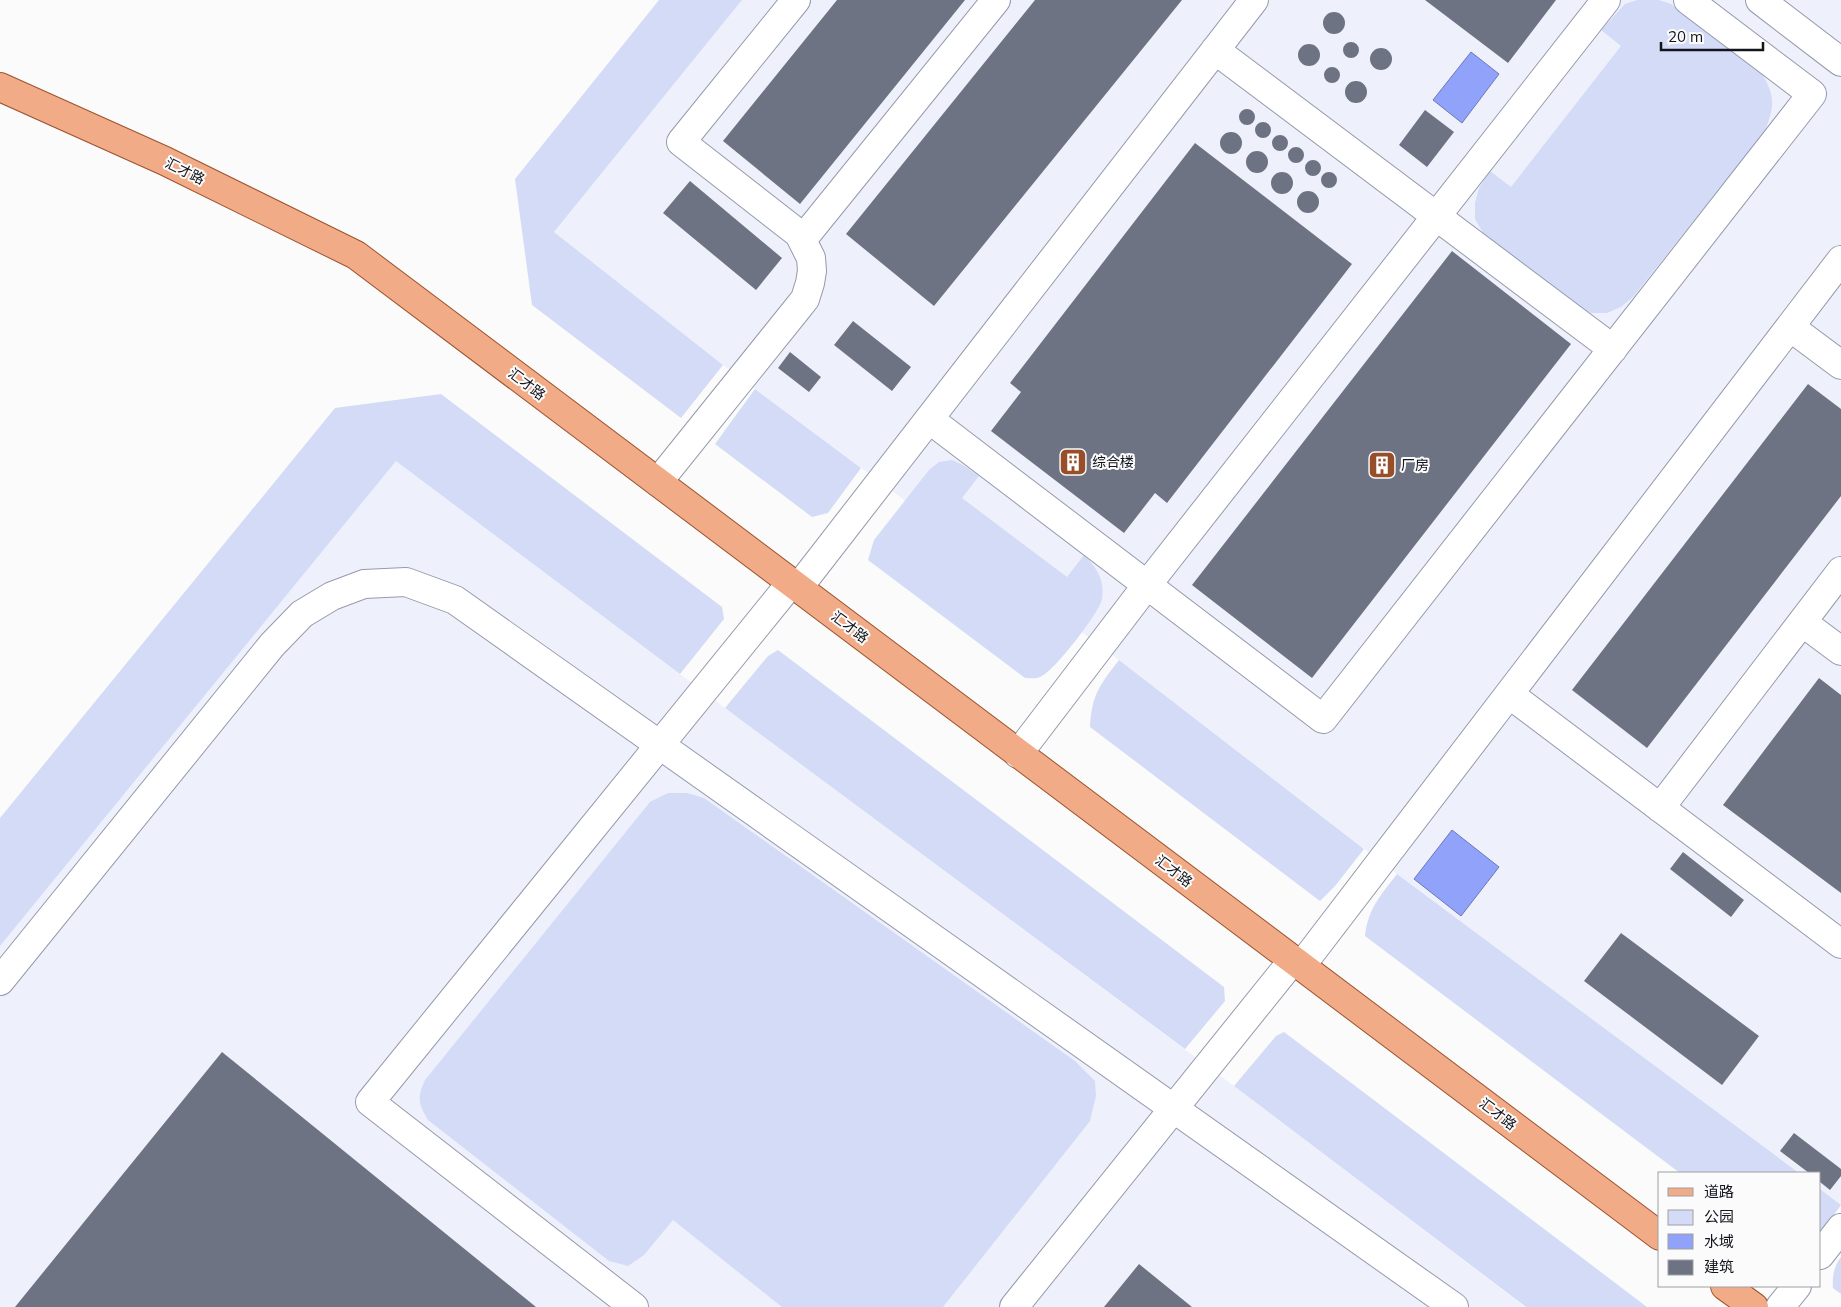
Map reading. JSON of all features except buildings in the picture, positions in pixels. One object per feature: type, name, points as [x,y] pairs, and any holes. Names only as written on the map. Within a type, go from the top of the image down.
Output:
[{"type":"main road","name":"汇才路","points":[[0,87],[165,161],[356,255],[1658,1234]]},
{"type":"main road","points":[[1726,1287],[1754,1307]]},
{"type":"lane","points":[[658,482],[805,299],[810,283],[812,271],[811,258],[798,234],[681,142],[796,0]]},
{"type":"lane","points":[[802,240],[996,0]]},
{"type":"lane","points":[[634,1307],[370,1102],[660,745],[794,585],[929,419],[1254,0]]},
{"type":"lane","points":[[1018,754],[1147,584],[1606,0]]},
{"type":"lane","points":[[929,419],[1323,719],[1812,94],[1688,0]]},
{"type":"lane","points":[[1760,0],[1841,62]]},
{"type":"lane","points":[[1214,50],[1613,348]]},
{"type":"lane","points":[[1014,1307],[1174,1109],[1297,963],[1509,694],[1841,260]]},
{"type":"lane","points":[[1790,327],[1841,364]]},
{"type":"lane","points":[[1660,808],[1841,571]]},
{"type":"lane","points":[[0,981],[272,645],[302,614],[332,596],[364,584],[406,582],[455,600],[1454,1307]]},
{"type":"lane","points":[[1802,622],[1841,651]]},
{"type":"lane","points":[[1509,694],[1841,944]]},
{"type":"lane","points":[[1821,1254],[1841,1228]]},
{"type":"lane","points":[[1780,1307],[1796,1287]]},
{"type":"shaded area","points":[[742,0],[1841,0],[1841,1205],[1821,1190],[1821,1172],[1798,1172],[1397,874],[1119,660],[723,365],[554,232]]},
{"type":"shaded area","points":[[396,460],[725,708],[1234,1086],[1525,1307],[0,1307],[0,946]]},
{"type":"green space","points":[[659,0],[742,0],[554,232],[723,365],[681,418],[532,305],[515,179]]},
{"type":"green space","points":[[1637,0],[1659,0],[1671,4],[1762,74],[1770,89],[1772,108],[1765,131],[1633,297],[1621,307],[1607,313],[1591,313],[1572,305],[1486,238],[1475,219],[1475,203],[1479,188],[1490,171],[1511,187],[1621,46],[1601,30],[1625,4]]},
{"type":"green space","points":[[755,389],[861,468],[828,513],[812,517],[715,444]]},
{"type":"green space","points":[[441,394],[722,607],[724,619],[680,674],[396,461],[0,946],[0,818],[335,408]]},
{"type":"green space","points":[[952,460],[979,476],[962,498],[1067,577],[1084,555],[1099,575],[1103,592],[1099,606],[1065,654],[1040,677],[1025,678],[868,560],[874,540],[929,470],[939,462]]},
{"type":"green space","points":[[778,650],[1224,987],[1225,1001],[1185,1049],[725,708],[768,656]]},
{"type":"green space","points":[[1119,660],[1364,849],[1335,886],[1320,901],[1090,727],[1093,706],[1098,691]]},
{"type":"green space","points":[[668,793],[687,793],[704,798],[1075,1061],[1095,1081],[1096,1096],[1090,1121],[943,1307],[782,1307],[673,1220],[644,1255],[628,1266],[609,1261],[428,1120],[420,1100],[425,1080],[650,802]]},
{"type":"green space","points":[[1397,874],[1798,1172],[1679,1172],[1365,936],[1369,917],[1381,895]]},
{"type":"green space","points":[[1284,1032],[1647,1307],[1526,1307],[1234,1086],[1276,1036]]},
{"type":"green space","points":[[1821,1190],[1841,1205],[1821,1233]]},
{"type":"green space","points":[[1841,1257],[1841,1294],[1833,1288],[1833,1275]]},
{"type":"water","points":[[1471,52],[1499,74],[1462,123],[1433,100]]},
{"type":"water","points":[[1452,830],[1499,867],[1461,916],[1414,879]]},
{"type":"place","name":"综合楼","points":[[1073,462]]},
{"type":"place","name":"厂房","points":[[1382,465]]}]
